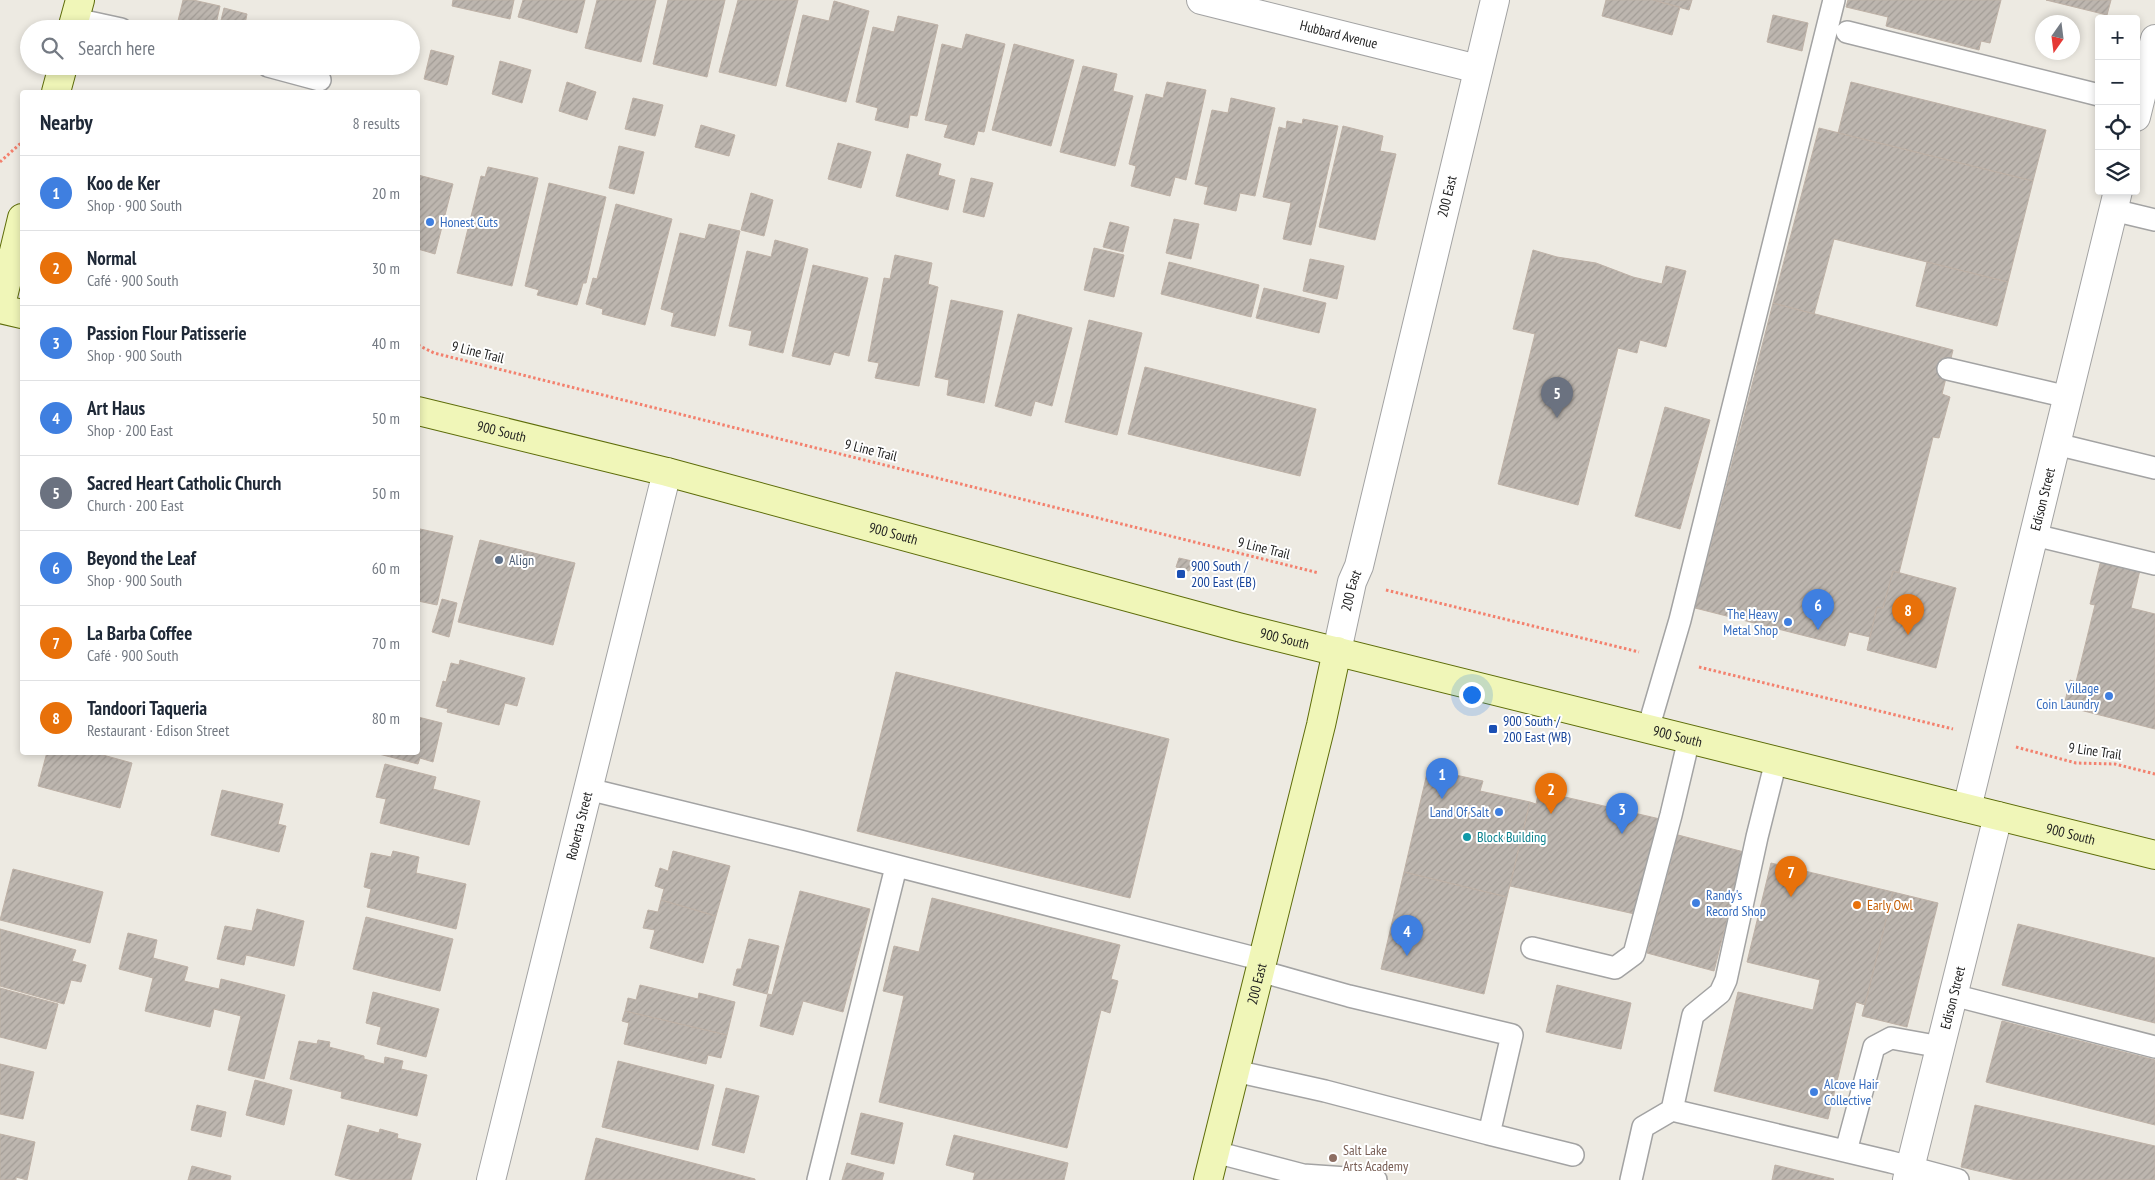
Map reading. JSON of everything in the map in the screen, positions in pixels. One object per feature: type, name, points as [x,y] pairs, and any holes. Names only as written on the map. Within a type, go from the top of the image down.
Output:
[{"type":"street","name":"Hubbard Avenue","points":[[1201,0],[1478,69]]},
{"type":"street","name":"200 East","points":[[1208,1180],[1495,0]]},
{"type":"street","points":[[2142,109],[2154,44]]},
{"type":"street","points":[[57,90],[61,75]]},
{"type":"street","name":"Edison Street","points":[[1967,808],[2116,201]]},
{"type":"street","points":[[20,226],[0,309],[20,314]]},
{"type":"street","name":"900 South","points":[[420,411],[667,472],[1149,603],[2155,855]]},
{"type":"street","name":"Roberta Street","points":[[491,1180],[667,472]]},
{"type":"street","name":"Edison Street","points":[[1909,1174],[1998,816]]},
{"type":"lane","points":[[1648,729],[1680,620],[1834,0]]},
{"type":"lane","points":[[76,16],[90,20]]},
{"type":"lane","points":[[1847,32],[2095,94]]},
{"type":"lane","points":[[301,75],[320,80]]},
{"type":"lane","points":[[2116,201],[2155,220]]},
{"type":"lane","points":[[1948,369],[2068,397]]},
{"type":"lane","points":[[2056,444],[2155,468]]},
{"type":"lane","points":[[2034,536],[2155,564]]},
{"type":"lane","points":[[1532,948],[1614,968],[1634,954],[1672,816],[1689,739]]},
{"type":"lane","points":[[1672,1110],[1693,1015],[1720,993],[1726,980],[1757,837],[1776,761]]},
{"type":"lane","points":[[588,789],[896,866],[1261,966],[1349,996],[1512,1035],[1489,1134]]},
{"type":"lane","points":[[818,1180],[896,866]]},
{"type":"lane","points":[[1953,995],[2155,1047]]},
{"type":"lane","points":[[1846,1151],[1874,1047],[1891,1038],[1940,1047]]},
{"type":"lane","points":[[1235,1071],[1325,1091],[1573,1155]]},
{"type":"lane","points":[[1631,1180],[1643,1127],[1672,1110],[1846,1151],[1909,1174],[1958,1180]]},
{"type":"lane","points":[[1215,1152],[1303,1176],[1376,1180]]},
{"type":"path","points":[[0,162],[20,144]]},
{"type":"path","name":"9 Line Trail","points":[[420,346],[443,355],[1321,574]]},
{"type":"path","points":[[1392,592],[1446,605]]},
{"type":"path","points":[[1898,716],[1945,727]]},
{"type":"path","name":"9 Line Trail","points":[[2031,751],[2076,762],[2115,764],[2155,774]]},
{"type":"building","points":[[183,0],[193,0],[220,6],[217,20],[178,20]]},
{"type":"building","points":[[453,0],[514,0],[510,19],[452,6]]},
{"type":"building","points":[[523,0],[585,0],[577,33],[518,17]]},
{"type":"building","points":[[597,0],[656,0],[641,62],[585,48]]},
{"type":"building","points":[[668,0],[725,0],[707,77],[653,64]]},
{"type":"building","points":[[738,0],[798,0],[776,86],[719,72]]},
{"type":"building","points":[[1606,0],[1653,0],[1680,7],[1672,35],[1602,16]]},
{"type":"building","points":[[1653,0],[1692,0],[1689,10]]},
{"type":"building","points":[[1848,0],[2001,0],[1990,43],[1981,41],[1979,50],[1886,26],[1888,17],[1846,7]]},
{"type":"building","points":[[2046,0],[2111,0],[2107,15]]},
{"type":"building","points":[[834,1],[869,11],[846,102],[786,86],[803,15],[829,21]]},
{"type":"building","points":[[224,8],[247,14],[246,20],[221,20]]},
{"type":"building","points":[[1773,15],[1808,23],[1802,51],[1767,42]]},
{"type":"building","points":[[898,16],[938,25],[917,116],[910,115],[908,128],[875,120],[878,108],[856,102],[873,27],[894,32]]},
{"type":"building","points":[[966,34],[1005,44],[984,132],[978,131],[974,145],[944,137],[948,125],[925,120],[942,44],[962,49]]},
{"type":"building","points":[[1014,44],[1074,60],[1051,146],[992,130]]},
{"type":"building","points":[[431,50],[454,56],[447,85],[424,79]]},
{"type":"building","points":[[500,61],[531,70],[522,103],[492,94]]},
{"type":"building","points":[[1083,66],[1117,74],[1113,91],[1133,96],[1115,166],[1060,152]]},
{"type":"building","points":[[567,82],[596,92],[587,120],[559,111]]},
{"type":"building","points":[[1167,82],[1206,90],[1186,180],[1175,177],[1170,196],[1131,186],[1136,166],[1129,164],[1146,94],[1163,98]]},
{"type":"building","points":[[1851,82],[2046,130],[2033,181],[1838,133]]},
{"type":"building","points":[[633,98],[663,105],[655,136],[625,129]]},
{"type":"building","points":[[1231,98],[1275,108],[1255,196],[1240,193],[1236,211],[1204,204],[1208,187],[1195,184],[1212,110],[1228,113]]},
{"type":"building","points":[[1303,119],[1338,126],[1311,245],[1283,239],[1291,203],[1263,197],[1279,127],[1286,129],[1287,121],[1302,124]]},
{"type":"building","points":[[701,125],[735,135],[729,156],[695,147]]},
{"type":"building","points":[[1343,126],[1383,136],[1380,151],[1396,154],[1375,240],[1319,227]]},
{"type":"building","points":[[1819,128],[2033,181],[2008,282],[1834,239],[1814,314],[1773,303]]},
{"type":"building","points":[[838,143],[871,152],[861,188],[828,179]]},
{"type":"building","points":[[619,146],[644,152],[634,194],[609,188]]},
{"type":"building","points":[[907,154],[941,164],[938,175],[955,180],[948,210],[896,196]]},
{"type":"building","points":[[488,167],[538,178],[512,286],[457,273],[481,176],[485,177]]},
{"type":"building","points":[[420,176],[453,184],[435,254],[420,250]]},
{"type":"building","points":[[971,178],[993,183],[984,217],[963,212]]},
{"type":"building","points":[[549,183],[606,197],[586,283],[583,283],[577,305],[537,295],[539,290],[525,286]]},
{"type":"building","points":[[751,193],[773,200],[764,236],[741,230]]},
{"type":"building","points":[[616,204],[672,219],[645,325],[602,314],[603,309],[586,304],[593,278],[597,279]]},
{"type":"building","points":[[1174,219],[1199,224],[1191,259],[1166,253]]},
{"type":"building","points":[[1110,222],[1129,227],[1123,252],[1103,247]]},
{"type":"building","points":[[709,224],[740,231],[715,336],[671,326],[674,313],[661,309],[680,233],[705,239]]},
{"type":"building","points":[[775,240],[808,249],[783,353],[749,345],[752,331],[729,326],[747,251],[771,257]]},
{"type":"building","points":[[1094,248],[1124,255],[1114,297],[1084,290]]},
{"type":"building","points":[[1533,250],[1557,257],[1596,263],[1633,277],[1662,284],[1666,266],[1686,271],[1666,347],[1640,340],[1637,353],[1618,348],[1578,505],[1498,484],[1535,334],[1513,329]]},
{"type":"building","points":[[895,255],[932,263],[928,284],[938,287],[919,386],[875,378],[879,363],[868,361],[884,278],[890,279]]},
{"type":"building","points":[[1310,259],[1344,266],[1337,299],[1303,291]]},
{"type":"building","points":[[1169,262],[1259,285],[1251,317],[1161,294]]},
{"type":"building","points":[[1927,262],[2008,282],[1997,326],[1916,306]]},
{"type":"building","points":[[813,265],[868,278],[849,356],[834,352],[830,365],[792,356]]},
{"type":"building","points":[[1264,288],[1326,303],[1319,333],[1256,318]]},
{"type":"building","points":[[951,300],[1003,311],[984,403],[947,395],[949,380],[935,377]]},
{"type":"building","points":[[1773,303],[1953,350],[1942,394],[1950,397],[1939,438],[1933,437],[1899,573],[1893,571],[1883,608],[1877,607],[1870,637],[1849,632],[1845,646],[1695,608]]},
{"type":"building","points":[[1018,314],[1072,328],[1052,406],[1035,401],[1031,416],[995,406]]},
{"type":"building","points":[[1089,320],[1142,333],[1117,435],[1065,422]]},
{"type":"building","points":[[1145,367],[1316,409],[1300,476],[1128,434]]},
{"type":"building","points":[[1665,407],[1710,420],[1680,529],[1635,516]]},
{"type":"building","points":[[420,529],[453,536],[437,605],[420,601]]},
{"type":"building","points":[[480,540],[575,563],[553,645],[458,622]]},
{"type":"building","points":[[1179,558],[1192,561],[1189,571],[1176,567]]},
{"type":"building","points":[[2101,560],[2140,570],[2131,608],[2155,614],[2155,729],[2064,706],[2070,680],[2076,682],[2095,605],[2090,604]]},
{"type":"building","points":[[1893,571],[1956,588],[1936,668],[1867,650],[1877,607],[1883,608]]},
{"type":"building","points":[[442,599],[457,603],[449,637],[432,632]]},
{"type":"building","points":[[460,660],[525,678],[517,706],[505,703],[499,725],[447,712],[448,709],[436,706],[443,681],[446,682],[451,663],[459,665]]},
{"type":"building","points":[[896,672],[1169,739],[1130,898],[857,831]]},
{"type":"building","points":[[420,718],[442,723],[433,762],[420,758],[418,764],[383,755],[420,755]]},
{"type":"building","points":[[46,755],[103,755],[132,763],[120,808],[38,786]]},
{"type":"building","points":[[385,764],[436,777],[433,789],[480,801],[469,845],[380,823],[386,799],[376,797]]},
{"type":"building","name":"Block Building","points":[[1428,769],[1483,781],[1480,791],[1530,802],[1507,897],[1404,872]]},
{"type":"building","points":[[222,790],[283,804],[278,824],[286,826],[279,852],[211,835]]},
{"type":"building","points":[[1539,791],[1660,819],[1639,915],[1510,886],[1530,802],[1536,804]]},
{"type":"building","name":"Randy's Record Shop","points":[[1678,835],[1744,852],[1714,971],[1647,953]]},
{"type":"building","points":[[393,851],[419,857],[416,873],[466,884],[456,929],[367,907],[371,889],[364,887],[371,853],[391,857]]},
{"type":"building","points":[[673,851],[730,866],[716,916],[661,900],[664,889],[655,886],[660,868],[668,871]]},
{"type":"building","points":[[1771,863],[1893,892],[1865,1005],[1856,1002],[1828,1119],[1714,1091],[1738,992],[1813,1010],[1820,980],[1747,962]]},
{"type":"building","points":[[13,869],[103,892],[90,943],[0,920]]},
{"type":"building","points":[[1404,872],[1507,897],[1484,994],[1381,969]]},
{"type":"building","points":[[800,891],[870,909],[843,1012],[803,1001],[793,1035],[760,1026],[768,994],[772,995]]},
{"type":"building","points":[[1893,892],[1938,903],[1907,1027],[1862,1016]]},
{"type":"building","points":[[932,898],[1120,945],[1111,979],[1118,981],[1110,1013],[1101,1010],[1067,1148],[879,1102],[904,996],[883,991],[894,946],[919,952]]},
{"type":"building","points":[[661,900],[716,916],[703,963],[650,948],[655,930],[643,928],[648,910],[658,912]]},
{"type":"building","points":[[257,909],[304,921],[294,966],[246,955],[244,965],[217,959],[225,926],[252,931]]},
{"type":"building","points":[[366,917],[453,939],[440,991],[353,969]]},
{"type":"building","points":[[2018,924],[2155,958],[2155,1023],[2002,985]]},
{"type":"building","points":[[0,929],[76,950],[72,961],[86,965],[81,982],[71,980],[64,1004],[0,986]]},
{"type":"building","points":[[128,933],[157,940],[153,958],[188,967],[184,981],[219,989],[221,979],[285,995],[264,1079],[228,1070],[241,1016],[214,1009],[210,1027],[145,1011],[153,978],[119,969]]},
{"type":"building","points":[[749,939],[779,946],[767,994],[733,985],[737,969],[741,969]]},
{"type":"building","points":[[640,985],[698,999],[699,993],[735,1002],[727,1035],[625,1011],[628,998],[636,1000]]},
{"type":"building","points":[[1557,985],[1631,1003],[1621,1049],[1546,1032]]},
{"type":"building","points":[[0,988],[58,1004],[46,1049],[0,1037]]},
{"type":"building","points":[[373,992],[439,1009],[426,1057],[377,1044],[381,1027],[366,1023]]},
{"type":"building","points":[[625,1011],[727,1035],[721,1058],[708,1055],[706,1064],[624,1044],[629,1023],[622,1021]]},
{"type":"building","points":[[2002,1021],[2155,1060],[2155,1125],[1986,1082]]},
{"type":"building","points":[[318,1040],[330,1042],[329,1047],[364,1056],[364,1059],[384,1064],[385,1057],[403,1061],[401,1069],[427,1075],[417,1116],[341,1098],[342,1092],[290,1079],[299,1041],[317,1044]]},
{"type":"building","points":[[618,1061],[714,1085],[698,1150],[602,1127]]},
{"type":"building","points":[[0,1064],[34,1072],[23,1119],[0,1114]]},
{"type":"building","points":[[255,1080],[292,1090],[284,1125],[246,1115]]},
{"type":"building","points":[[726,1088],[759,1096],[744,1153],[712,1145]]},
{"type":"building","points":[[197,1105],[226,1112],[221,1137],[191,1130]]},
{"type":"building","points":[[1975,1105],[2155,1146],[2155,1180],[2016,1180],[1961,1167]]},
{"type":"building","points":[[861,1113],[903,1123],[894,1164],[851,1154]]},
{"type":"building","points":[[348,1125],[379,1133],[380,1129],[398,1134],[397,1138],[421,1144],[411,1180],[353,1180],[335,1175]]},
{"type":"building","points":[[0,1134],[35,1142],[27,1180],[16,1177],[16,1180],[0,1180]]},
{"type":"building","points":[[954,1135],[1068,1163],[1064,1180],[973,1180],[975,1173],[946,1165]]},
{"type":"building","points":[[596,1138],[755,1179],[755,1180],[585,1180]]},
{"type":"building","points":[[847,1163],[884,1173],[882,1180],[842,1180]]},
{"type":"building","points":[[1775,1165],[1834,1179],[1772,1180]]},
{"type":"building","points":[[192,1166],[231,1176],[230,1180],[188,1180]]},
{"type":"place","name":"Honest Cuts","points":[[430,222]]},
{"type":"place","name":"Sacred Heart Catholic Church","points":[[1557,418]]},
{"type":"place","name":"Align","points":[[499,560]]},
{"type":"place","name":"900 South / 200 East (EB)","points":[[1181,574]]},
{"type":"place","name":"The Heavy Metal Shop","points":[[1788,622]]},
{"type":"place","name":"Beyond the Leaf","points":[[1818,630]]},
{"type":"place","name":"Tandoori Taqueria","points":[[1908,635]]},
{"type":"place","name":"Village Coin Laundry","points":[[2109,696]]},
{"type":"place","name":"900 South / 200 East (WB)","points":[[1493,729]]},
{"type":"place","name":"Koo de Ker","points":[[1442,799]]},
{"type":"place","name":"Land Of Salt","points":[[1499,812]]},
{"type":"place","name":"Normal","points":[[1551,814]]},
{"type":"place","name":"Passion Flour Patisserie","points":[[1622,834]]},
{"type":"place","name":"Block Building","points":[[1467,837]]},
{"type":"place","name":"La Barba Coffee","points":[[1791,897]]},
{"type":"place","name":"Randy's Record Shop","points":[[1696,903]]},
{"type":"place","name":"Early Owl","points":[[1857,905]]},
{"type":"place","name":"Art Haus","points":[[1407,956]]},
{"type":"place","name":"Alcove Hair Collective","points":[[1814,1092]]},
{"type":"place","name":"Salt Lake Arts Academy","points":[[1333,1158]]}]
